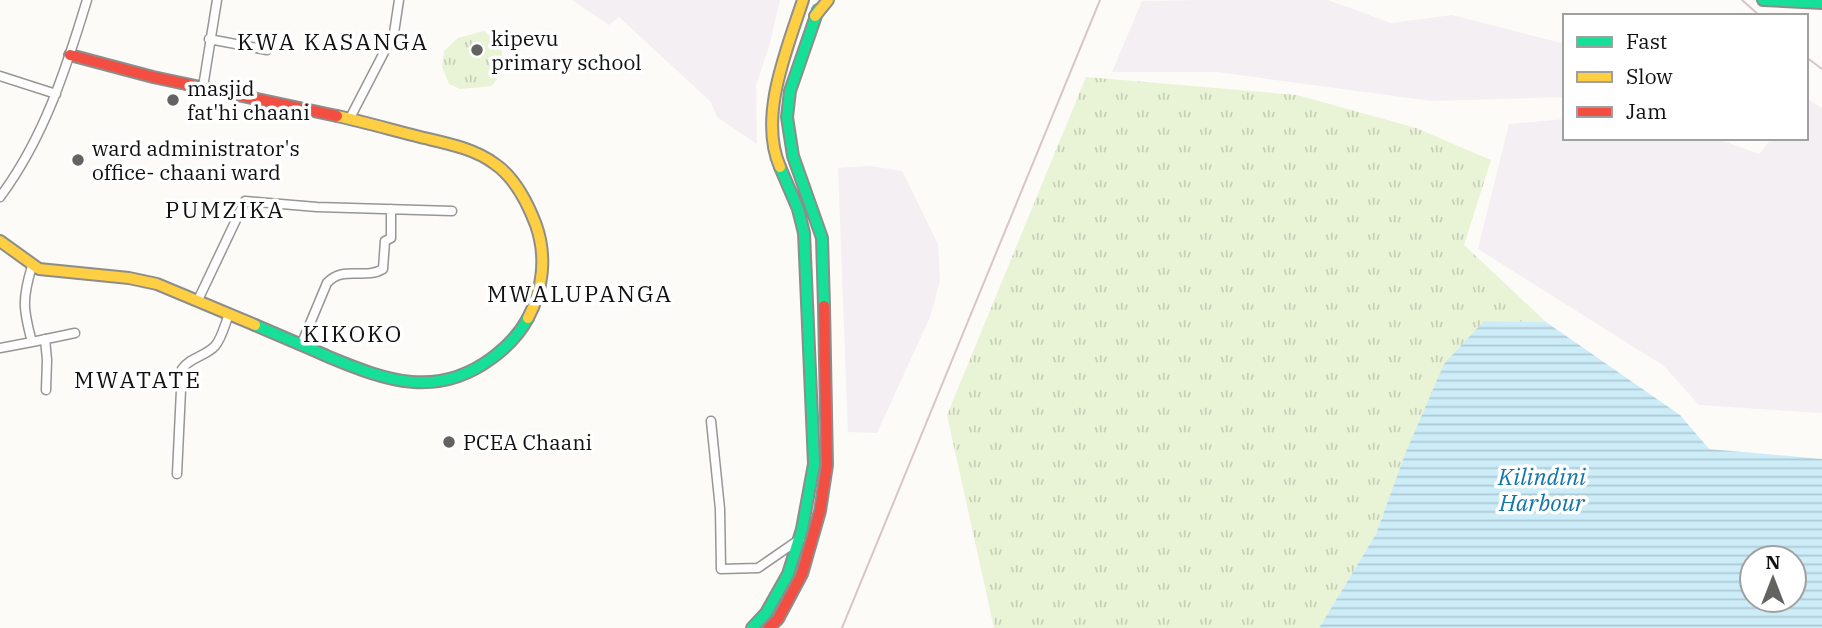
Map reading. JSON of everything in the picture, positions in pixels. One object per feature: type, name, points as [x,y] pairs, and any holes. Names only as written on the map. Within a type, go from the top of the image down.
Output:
[{"type":"main road","points":[[769,628],[778,619],[802,574],[820,511],[827,465],[821,238],[793,156],[787,117],[790,91],[822,0]]},
{"type":"main road","points":[[815,16],[828,0]]},
{"type":"main road","points":[[1763,0],[1822,4]]},
{"type":"main road","points":[[752,628],[776,597],[791,569],[810,493],[814,453],[804,233],[799,209],[776,160],[772,139],[774,90],[801,2]]},
{"type":"main road","points":[[0,241],[32,266],[47,271],[142,279],[380,377],[410,383],[441,382],[476,369],[508,346],[527,322],[540,286],[544,256],[533,214],[501,168],[458,148],[350,118],[137,74],[70,55]]},
{"type":"street","points":[[0,197],[29,155],[70,55],[87,0]]},
{"type":"street","points":[[203,87],[216,0]]},
{"type":"street","points":[[350,118],[394,33],[399,0]]},
{"type":"street","points":[[209,39],[267,50]]},
{"type":"street","points":[[0,76],[55,94]]},
{"type":"street","points":[[198,300],[245,201],[317,207],[452,211]]},
{"type":"street","points":[[301,345],[327,283],[333,276],[340,272],[377,272],[383,269],[385,241],[391,239],[391,209]]},
{"type":"street","points":[[32,266],[24,301],[24,314],[32,342]]},
{"type":"street","points":[[177,474],[182,369],[217,343],[229,314]]},
{"type":"street","points":[[0,348],[75,333]]},
{"type":"street","points":[[45,339],[48,368],[46,390]]},
{"type":"street","points":[[711,421],[721,518],[721,569],[758,568],[800,539]]},
{"type":"shaded area","points":[[572,0],[780,0],[756,85],[757,144],[717,117],[711,102],[619,17],[609,25]]},
{"type":"shaded area","points":[[1328,0],[1391,23],[1452,15],[1563,43],[1563,97],[1431,101],[1217,72],[1112,72],[1142,1]]},
{"type":"shaded area","points":[[1808,99],[1822,108],[1822,413],[1699,405],[1664,366],[1478,249],[1509,124],[1563,119],[1563,140],[1720,140],[1759,154],[1770,140],[1808,140]]},
{"type":"shaded area","points":[[870,166],[902,171],[938,244],[940,281],[930,317],[877,433],[848,432],[838,168]]},
{"type":"green space","points":[[484,31],[502,48],[502,72],[492,86],[460,89],[449,84],[442,67],[444,51],[458,38]]},
{"type":"green space","points":[[1086,77],[1297,95],[1416,128],[1491,160],[1464,245],[1546,322],[1484,321],[1405,454],[1376,534],[1319,628],[994,628],[947,415]]},
{"type":"water","name":"Kilindini Harbour","points":[[1484,321],[1546,322],[1680,415],[1709,449],[1822,459],[1822,628],[1319,628],[1376,534],[1405,454],[1444,364]]},
{"type":"railway","points":[[842,628],[1100,0]]},
{"type":"railway","points":[[1742,0],[1758,14]]},
{"type":"railway","points":[[1808,58],[1822,69]]},
{"type":"traffic: fast","points":[[1763,0],[1822,3]]},
{"type":"traffic: fast","points":[[818,10],[790,91],[787,117],[793,156],[822,238],[824,306]]},
{"type":"traffic: fast","points":[[752,628],[766,613],[788,574],[802,529],[814,464],[804,233],[798,209],[780,167]]},
{"type":"traffic: fast","points":[[255,325],[371,373],[412,382],[432,382],[451,379],[472,371],[492,358],[503,350],[528,318]]},
{"type":"traffic: slow","points":[[780,167],[774,147],[773,105],[783,61],[803,0]]},
{"type":"traffic: slow","points":[[815,16],[828,0]]},
{"type":"traffic: slow","points":[[337,116],[469,150],[502,169],[529,208],[539,237],[542,273],[528,318]]},
{"type":"traffic: slow","points":[[0,241],[39,269],[129,278],[157,284],[255,325]]},
{"type":"traffic: jam","points":[[70,55],[153,77],[337,116]]},
{"type":"traffic: jam","points":[[769,628],[778,619],[802,574],[820,511],[827,465],[824,306]]},
{"type":"place","name":"kipevu primary school","points":[[477,50]]},
{"type":"place","name":"masjid fat'hi chaani","points":[[173,100]]},
{"type":"place","name":"ward administrator's office- chaani ward","points":[[78,160]]},
{"type":"place","name":"PCEA Chaani","points":[[449,442]]},
{"type":"district","name":"KWA KASANGA","points":[[333,41]]},
{"type":"district","name":"PUMZIKA","points":[[225,209]]},
{"type":"district","name":"MWALUPANGA","points":[[580,293]]},
{"type":"district","name":"KIKOKO","points":[[353,333]]},
{"type":"district","name":"MWATATE","points":[[138,379]]}]
